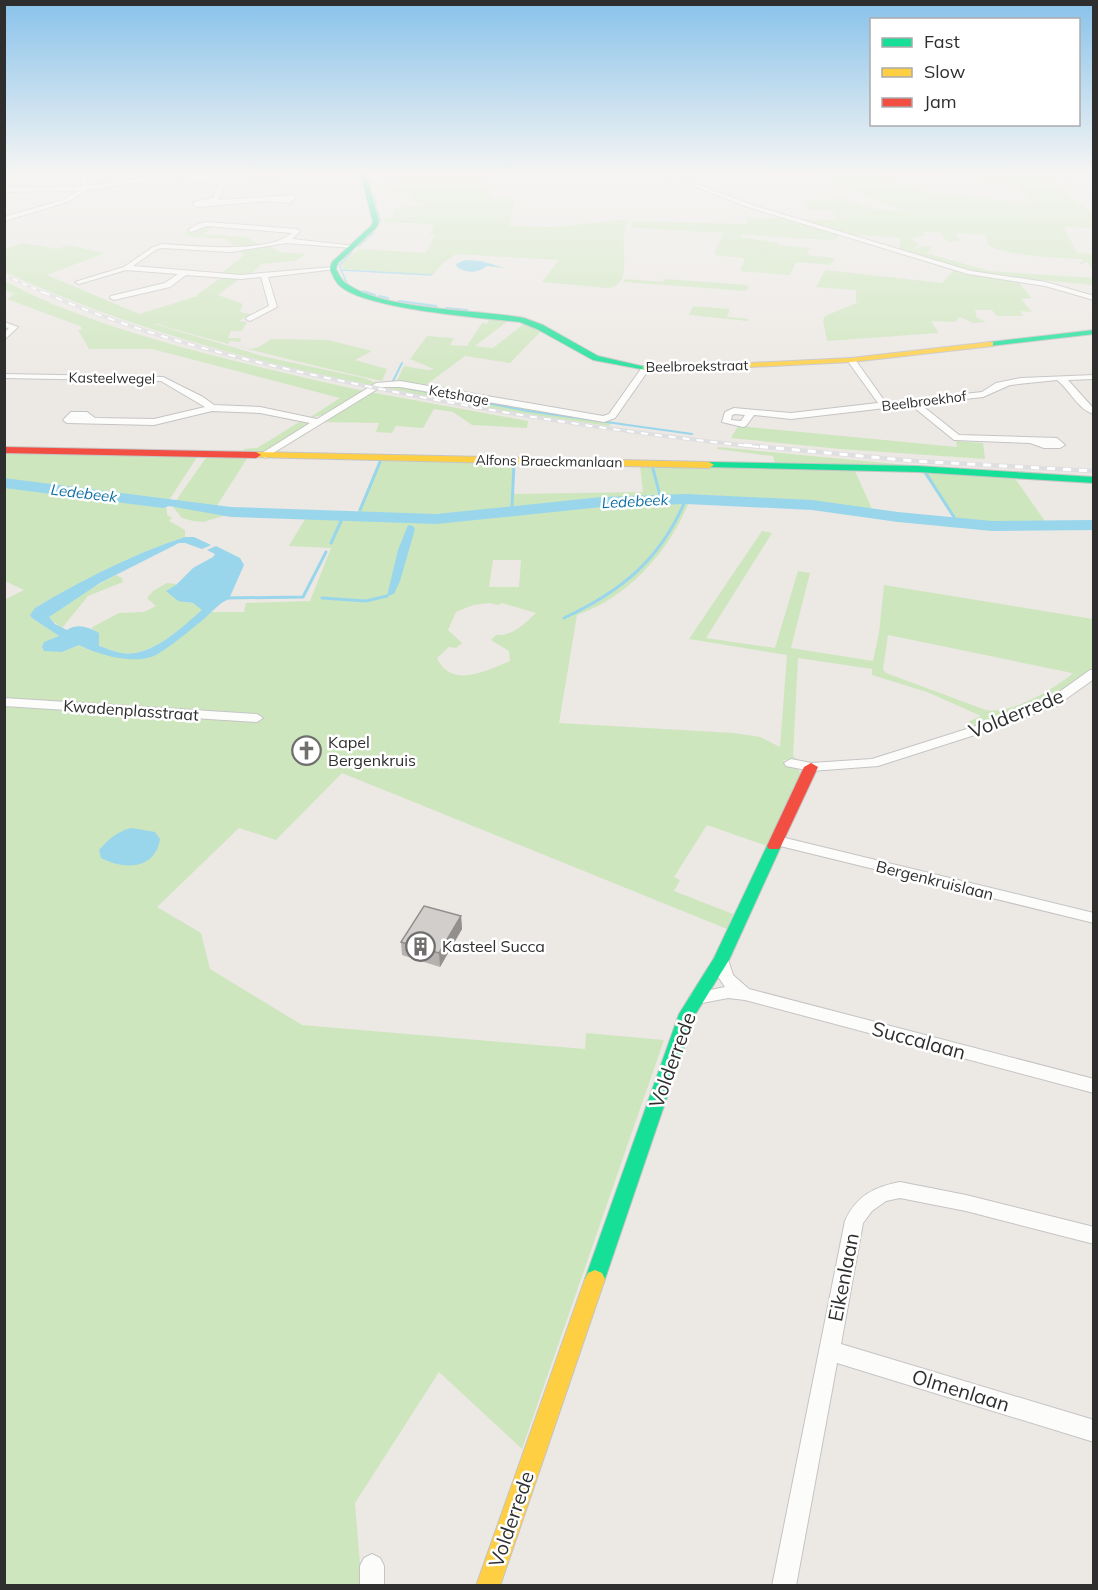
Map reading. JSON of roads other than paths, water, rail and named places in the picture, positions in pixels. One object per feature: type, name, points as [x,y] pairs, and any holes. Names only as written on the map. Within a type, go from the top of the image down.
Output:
[{"type":"street","points":[[79,282],[126,268],[159,246]]},
{"type":"street","points":[[163,246],[231,250],[254,246]]},
{"type":"street","points":[[126,268],[233,276],[333,269],[335,262],[352,246]]},
{"type":"street","points":[[881,246],[970,273],[1046,284],[1094,297]]},
{"type":"street","name":"Beelbroekstraat","points":[[333,269],[342,284],[359,293],[397,303],[521,320],[549,330],[589,356],[646,368],[851,360],[1094,332]]},
{"type":"street","points":[[114,298],[167,285],[184,273]]},
{"type":"street","points":[[250,319],[273,307],[264,275]]},
{"type":"street","points":[[4,324],[14,327],[4,338]]},
{"type":"street","points":[[851,360],[884,406]]},
{"type":"street","name":"Ketshage","points":[[265,455],[379,385],[393,383],[593,419],[607,419],[612,416],[646,368]]},
{"type":"street","name":"Kasteelwegel","points":[[4,375],[164,379],[212,408]]},
{"type":"street","name":"Beelbroekhof","points":[[751,413],[791,416],[991,392],[1000,385],[1060,378],[1094,377]]},
{"type":"street","points":[[1060,378],[1094,414]]},
{"type":"street","points":[[913,402],[957,438],[1033,441]]},
{"type":"street","points":[[93,421],[161,422],[212,408],[260,410],[318,422]]},
{"type":"street","name":"Alfons Braeckmanlaan","points":[[4,450],[918,469],[1094,480]]},
{"type":"street","name":"Volderrede","points":[[488,1586],[687,1014],[721,960],[811,767],[873,763],[977,730],[1052,703],[1094,673]]},
{"type":"street","name":"Kwadenplasstraat","points":[[4,702],[257,718]]},
{"type":"street","points":[[791,763],[811,767]]},
{"type":"street","name":"Bergenkruislaan","points":[[777,841],[1094,918]]},
{"type":"street","name":"Succalaan","points":[[721,960],[723,973],[732,986],[745,993]]},
{"type":"street","name":"Succalaan","points":[[697,998],[728,992],[745,993],[1094,1086]]},
{"type":"street","name":"Eikenlaan","points":[[784,1586],[854,1221],[864,1205],[881,1194],[900,1190],[932,1195],[1094,1236]]},
{"type":"street","name":"Olmenlaan","points":[[828,1350],[1094,1431]]},
{"type":"water","points":[[465,260],[481,261],[505,268],[487,266],[469,272],[457,267],[456,264]]},
{"type":"water","points":[[408,525],[415,529],[400,581],[394,594],[387,596],[398,550]]},
{"type":"water","points":[[185,537],[194,537],[211,545],[202,549],[179,543],[100,583],[49,617],[55,624],[67,630],[83,627],[99,633],[99,646],[122,653],[144,651],[165,640],[202,610],[193,603],[178,601],[166,591],[176,585],[193,568],[213,557],[215,554],[207,550],[216,546],[240,558],[244,565],[229,599],[178,640],[151,657],[124,659],[95,652],[79,645],[62,652],[44,651],[42,647],[44,642],[59,636],[32,618],[30,615],[35,608],[108,568]]},
{"type":"water","points":[[132,828],[155,832],[160,839],[152,857],[137,865],[119,864],[101,858],[99,850],[106,842],[118,833]]},
{"type":"waterway","points":[[341,270],[340,265],[352,252]]},
{"type":"waterway","points":[[341,270],[431,275]]},
{"type":"waterway","points":[[341,270],[347,283]]},
{"type":"waterway","points":[[363,291],[371,294]]},
{"type":"waterway","points":[[366,292],[375,295]]},
{"type":"waterway","points":[[379,296],[388,298]]},
{"type":"waterway","points":[[399,301],[436,306]]},
{"type":"waterway","points":[[446,308],[467,310]]},
{"type":"waterway","points":[[393,381],[402,363]]},
{"type":"waterway","points":[[402,387],[528,411],[692,434]]},
{"type":"waterway","points":[[360,510],[380,462]]},
{"type":"waterway","points":[[512,506],[514,464]]},
{"type":"waterway","points":[[653,469],[661,499]]},
{"type":"waterway","points":[[925,472],[954,517]]},
{"type":"waterway","name":"Ledebeek","points":[[4,483],[163,503]]},
{"type":"waterway","points":[[564,618],[604,596],[637,571],[665,539],[686,499]]},
{"type":"waterway","name":"Ledebeek","points":[[176,504],[231,512],[436,519],[602,502],[686,499],[812,505],[898,517],[992,526],[1094,525]]},
{"type":"waterway","points":[[331,543],[343,517]]},
{"type":"waterway","points":[[226,598],[303,597],[326,552]]},
{"type":"waterway","points":[[322,598],[366,601],[387,596]]},
{"type":"railway","points":[[4,275],[46,294]]},
{"type":"railway","points":[[43,292],[158,335],[316,376],[456,404],[557,421],[759,447]]},
{"type":"railway","points":[[744,445],[915,461],[1094,471]]},
{"type":"place","name":"Kapel Bergenkruis","points":[[307,751]]},
{"type":"place","name":"Kasteel Succa","points":[[421,946]]}]
